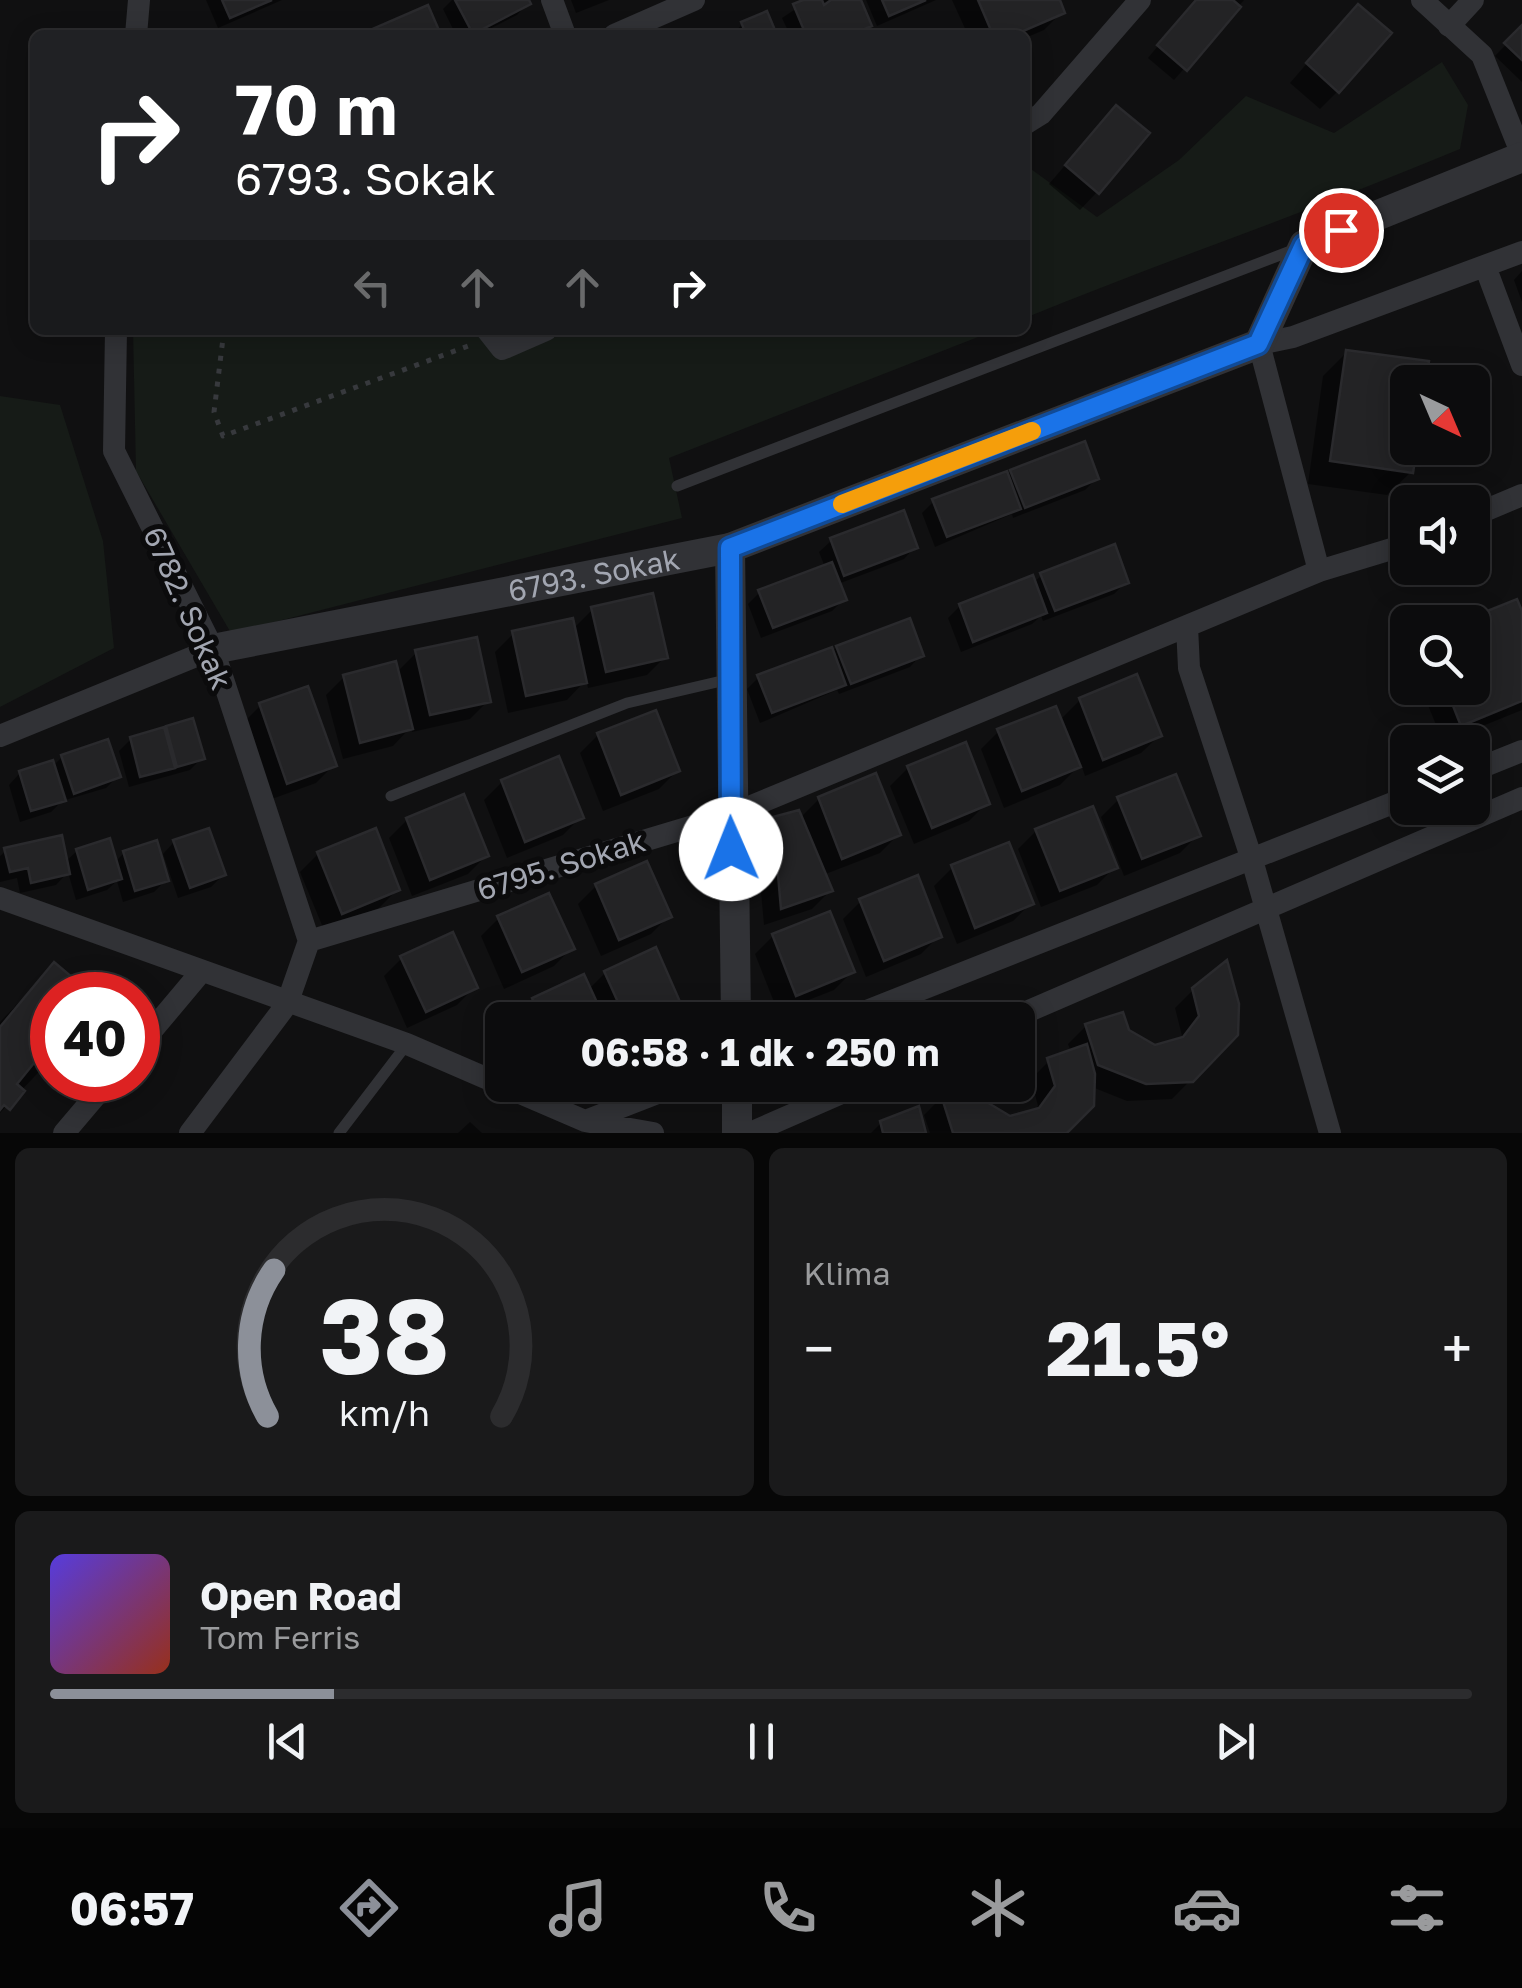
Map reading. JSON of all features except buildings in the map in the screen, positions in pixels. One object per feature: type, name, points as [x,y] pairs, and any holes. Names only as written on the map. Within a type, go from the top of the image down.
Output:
[{"type":"street","points":[[136,30],[139,0]]},
{"type":"street","points":[[552,0],[563,30]]},
{"type":"street","points":[[625,30],[694,0]]},
{"type":"street","points":[[1030,121],[1041,114],[1140,0]]},
{"type":"street","points":[[1320,571],[1258,344],[1304,245],[1522,156],[1482,54],[1422,0]]},
{"type":"street","points":[[1450,26],[1472,0]]},
{"type":"street","points":[[1258,344],[1293,337],[1522,252]]},
{"type":"street","points":[[1485,266],[1522,365]]},
{"type":"street","name":"6782. Sokak","points":[[116,335],[114,451],[213,650],[309,941]]},
{"type":"street","points":[[492,335],[502,349],[534,335]]},
{"type":"street","name":"6793. Sokak","points":[[213,650],[730,548],[1258,344]]},
{"type":"street","points":[[1490,508],[1522,495]]},
{"type":"street","points":[[730,548],[730,814],[735,1002]]},
{"type":"street","name":"6795. Sokak","points":[[309,941],[730,814],[1320,571],[1390,550]]},
{"type":"street","points":[[1187,626],[1189,668],[1252,860],[1330,1133]]},
{"type":"street","points":[[0,736],[213,650]]},
{"type":"street","points":[[1490,764],[1522,751]]},
{"type":"street","points":[[1035,1008],[1522,798]]},
{"type":"street","points":[[890,1002],[1390,804]]},
{"type":"street","points":[[0,898],[407,1044],[585,1121],[652,1133]]},
{"type":"street","points":[[190,1133],[287,1004],[309,941]]},
{"type":"street","points":[[160,1021],[201,972]]},
{"type":"street","points":[[64,1133],[90,1102]]},
{"type":"street","points":[[585,1121],[634,1102]]},
{"type":"street","points":[[737,1102],[738,1133]]},
{"type":"street","points":[[750,1133],[821,1102]]},
{"type":"lane","points":[[677,486],[1304,245]]},
{"type":"lane","points":[[391,796],[627,703],[730,679]]},
{"type":"lane","points":[[339,1133],[407,1044]]},
{"type":"path","points":[[223,335],[214,412],[223,436],[485,335]]},
{"type":"shaded area","points":[[1442,62],[1468,105],[1460,149],[1030,316],[1030,169],[1097,217],[1179,160],[1246,96],[1334,133]]},
{"type":"shaded area","points":[[133,335],[487,335],[502,357],[557,335],[983,335],[669,458],[682,518],[231,633],[136,471]]},
{"type":"shaded area","points":[[0,396],[60,405],[103,541],[114,648],[0,707]]},
{"type":"slow traffic","points":[[842,504],[1032,431]]},
{"type":"route","points":[[731,849],[730,548],[1258,344],[1304,245],[1341,230]]}]
